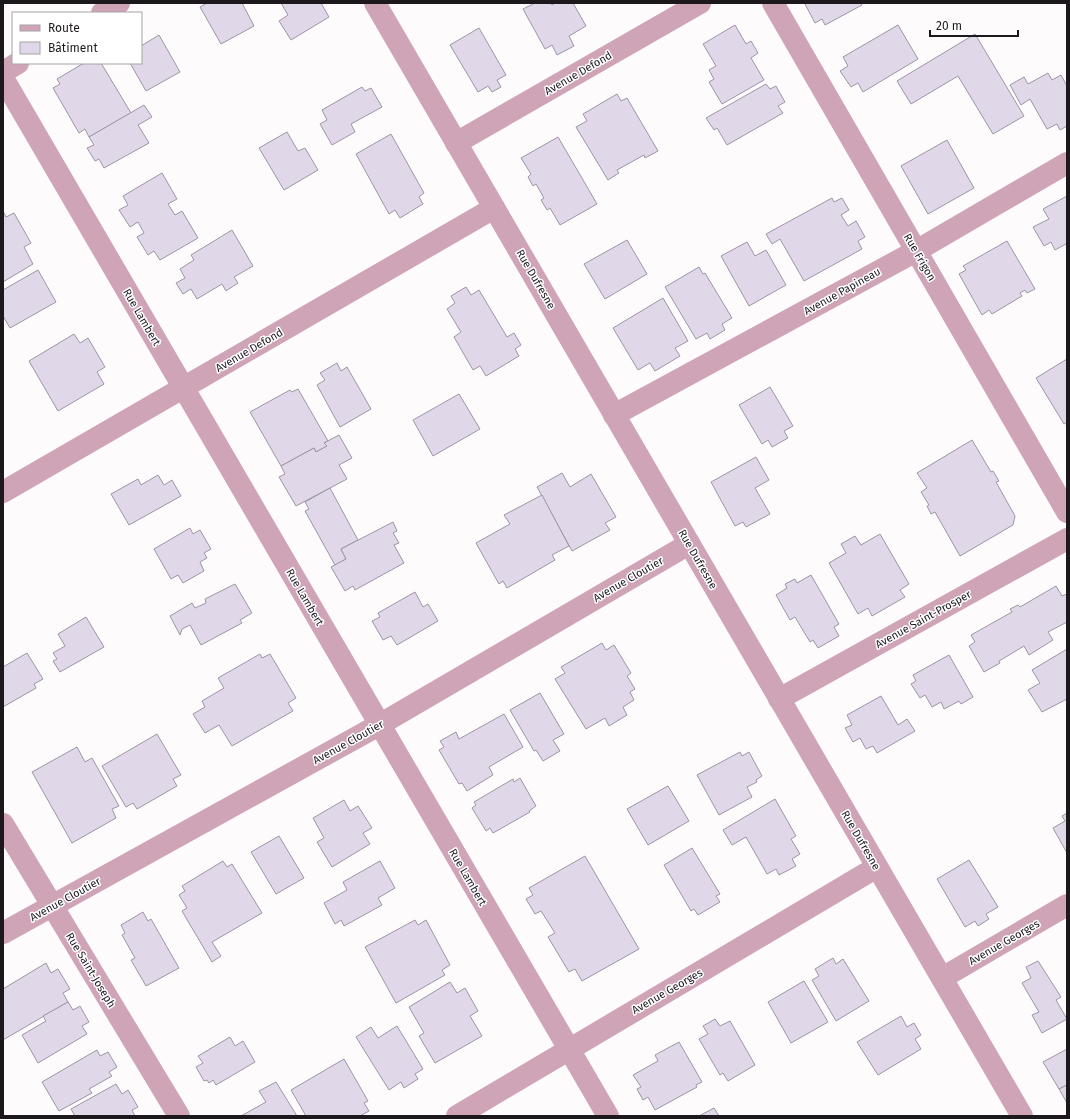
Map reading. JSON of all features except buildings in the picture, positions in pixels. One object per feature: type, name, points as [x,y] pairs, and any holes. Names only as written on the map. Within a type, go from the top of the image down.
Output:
[{"type":"street","points":[[104,12],[119,3]]},
{"type":"street","name":"Rue Dufresne","points":[[375,3],[1022,1116]]},
{"type":"street","name":"Avenue Defond","points":[[456,143],[700,3]]},
{"type":"street","name":"Rue Frigon","points":[[773,3],[1067,512]]},
{"type":"street","points":[[3,72],[16,64]]},
{"type":"street","name":"Rue Lambert","points":[[3,78],[608,1116]]},
{"type":"street","name":"Avenue Papineau","points":[[614,415],[916,251],[1067,163]]},
{"type":"street","name":"Avenue Defond","points":[[3,492],[494,208]]},
{"type":"street","name":"Avenue Saint-Prosper","points":[[779,699],[1067,539]]},
{"type":"street","name":"Avenue Cloutier","points":[[3,933],[380,725],[689,544]]},
{"type":"street","name":"Rue Saint-Joseph","points":[[3,824],[179,1116]]},
{"type":"street","name":"Avenue Georges","points":[[457,1116],[877,867]]},
{"type":"street","name":"Avenue Georges","points":[[942,978],[1067,905]]}]
